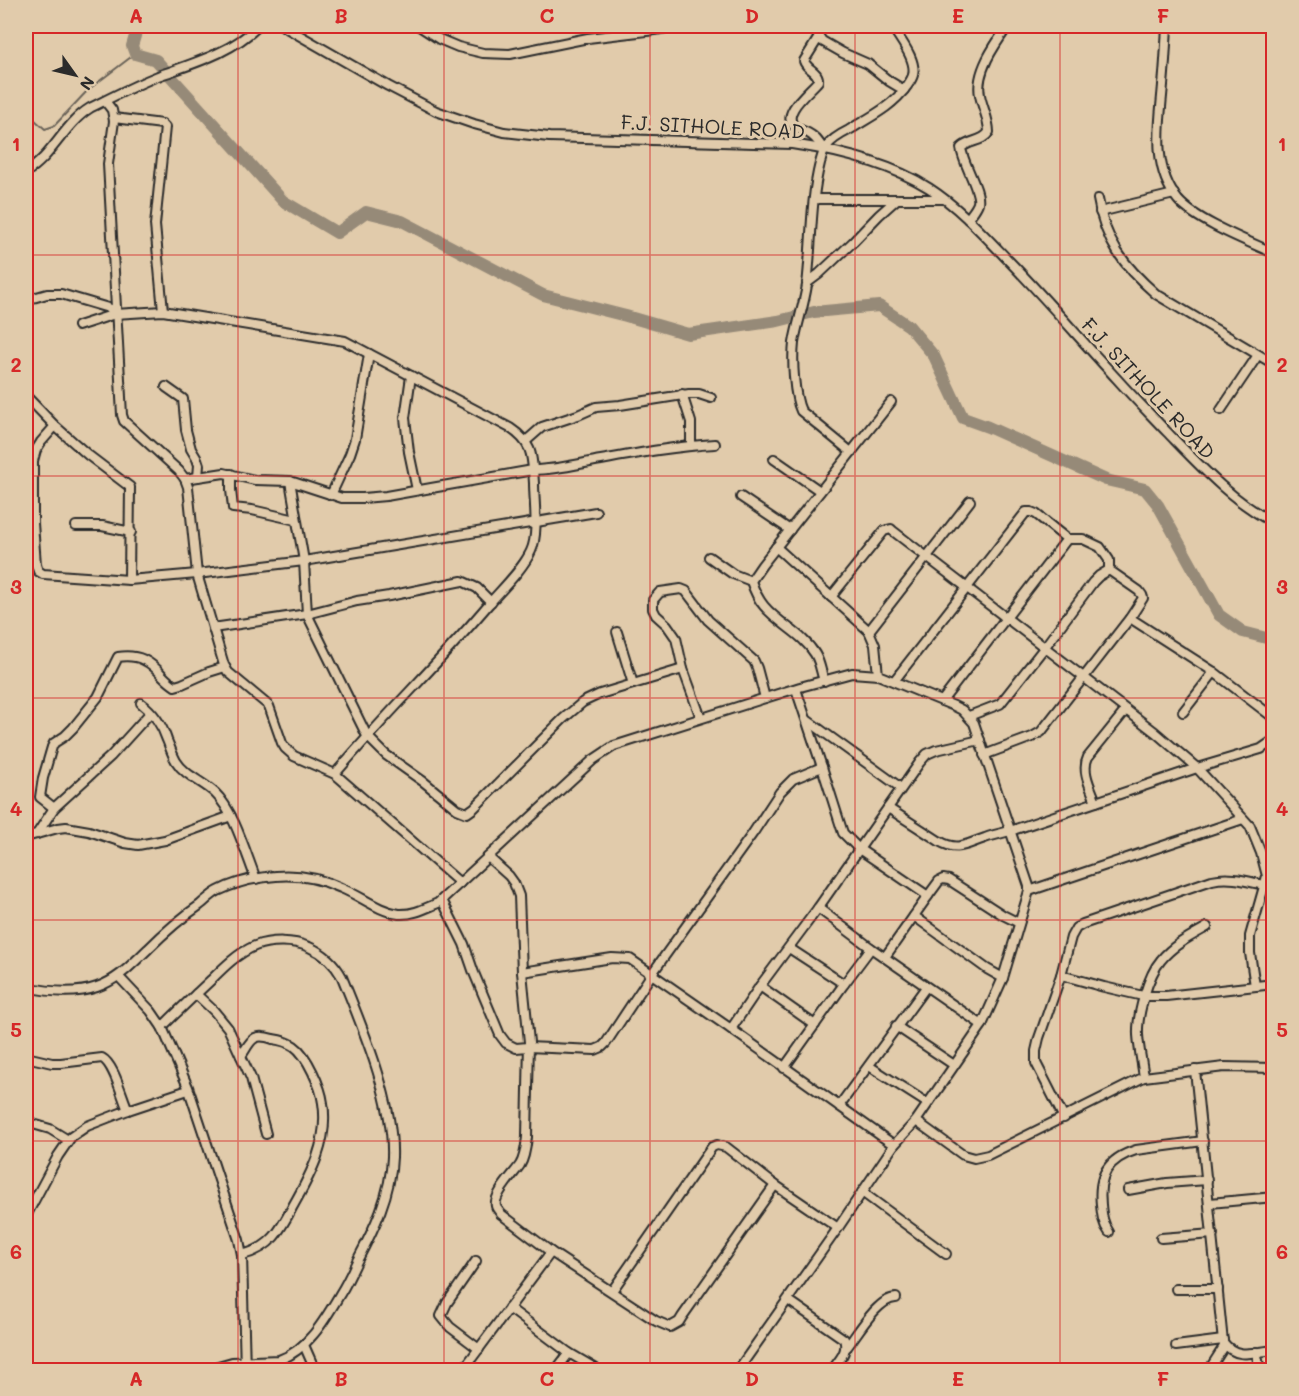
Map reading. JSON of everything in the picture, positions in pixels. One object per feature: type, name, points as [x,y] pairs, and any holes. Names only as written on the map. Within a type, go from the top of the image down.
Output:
[{"type":"street","points":[[26,172],[40,160],[83,112],[158,77],[220,52],[249,35],[258,26]]},
{"type":"street","name":"F.J. SITHOLE ROAD","points":[[283,26],[436,111],[504,132],[549,137],[792,144],[884,166],[930,189],[968,219],[1036,289],[1119,382],[1212,478],[1236,498],[1274,523]]},
{"type":"street","points":[[419,26],[439,39],[458,47],[483,53],[510,54],[588,38],[677,26]]},
{"type":"street","points":[[812,26],[822,41],[868,64],[904,90]]},
{"type":"street","points":[[851,452],[801,411],[796,387],[794,344],[807,283],[814,199],[824,150],[837,136],[887,107],[911,80],[914,68],[911,56],[892,26]]},
{"type":"street","points":[[968,219],[976,208],[978,194],[966,168],[961,148],[963,145],[985,138],[989,132],[979,87],[987,59],[1008,26]]},
{"type":"street","points":[[1167,26],[1159,148],[1161,164],[1169,185],[1178,200],[1196,215],[1274,253]]},
{"type":"street","points":[[819,37],[804,61],[805,65],[817,74],[818,81],[794,108],[790,118],[796,128],[815,137],[824,150]]},
{"type":"street","points":[[105,101],[112,110],[114,118],[108,164],[123,418],[185,479],[190,500],[197,574],[220,657],[228,672],[269,706],[282,743],[288,752],[335,774],[460,884]]},
{"type":"street","points":[[114,118],[162,124],[165,128],[154,225],[163,311]]},
{"type":"street","points":[[1100,212],[1174,194]]},
{"type":"street","points":[[814,199],[943,199]]},
{"type":"street","points":[[807,283],[897,199]]},
{"type":"street","points":[[1098,199],[1104,228],[1120,257],[1146,285],[1156,294],[1274,364]]},
{"type":"street","points":[[26,300],[47,294],[61,294],[115,312]]},
{"type":"street","points":[[78,326],[115,312],[163,311],[338,340],[350,344],[510,428],[526,441],[532,456],[533,470],[535,522],[534,543],[531,551],[519,569],[454,645],[367,736],[335,774]]},
{"type":"street","points":[[331,495],[355,439],[369,354]]},
{"type":"street","points":[[1221,410],[1258,355]]},
{"type":"street","points":[[411,376],[405,418],[417,490]]},
{"type":"street","points":[[166,387],[183,399],[186,430],[191,449],[197,459],[198,477]]},
{"type":"street","points":[[526,441],[542,427],[596,407],[682,394],[699,394],[711,398]]},
{"type":"street","points":[[682,394],[691,422],[691,445]]},
{"type":"street","points":[[26,396],[55,426],[98,464],[130,487],[129,580]]},
{"type":"street","points":[[751,581],[891,402]]},
{"type":"street","points":[[55,426],[41,442],[33,461],[33,523],[37,570],[48,575],[129,580],[197,574],[304,561],[596,512]]},
{"type":"street","points":[[185,479],[218,473],[231,474],[255,480],[290,481],[342,498],[363,498],[533,470],[552,470],[691,445],[715,444]]},
{"type":"street","points":[[774,459],[820,491]]},
{"type":"street","points":[[231,474],[233,508],[296,520]]},
{"type":"street","points":[[290,481],[304,561],[307,614],[367,736],[386,755],[463,812],[467,813],[474,808],[583,702],[600,694],[683,669]]},
{"type":"street","points":[[741,497],[790,530]]},
{"type":"street","points":[[869,632],[970,501]]},
{"type":"street","points":[[894,681],[1026,512],[1036,514],[1066,539],[1083,539],[1100,547],[1109,560],[1109,570]]},
{"type":"street","points":[[76,526],[102,526],[131,532]]},
{"type":"street","points":[[831,597],[882,534],[887,530],[897,532],[966,588],[1155,732],[1197,768],[1250,826],[1263,860],[1267,876],[1250,936],[1255,986]]},
{"type":"street","points":[[942,701],[1066,539]]},
{"type":"street","points":[[776,547],[869,632],[875,645],[878,675]]},
{"type":"street","points":[[709,557],[733,574],[751,581],[757,597],[765,607],[808,644],[820,664],[824,681]]},
{"type":"street","points":[[984,755],[1038,734],[1130,618],[1142,600],[1142,595],[1136,588],[1109,570]]},
{"type":"street","points":[[969,716],[1000,704],[1094,582],[1109,570]]},
{"type":"street","points":[[213,628],[307,614],[357,601],[462,580],[477,588],[491,602]]},
{"type":"street","points":[[701,718],[683,669],[676,638],[653,609],[653,600],[660,592],[681,589],[688,593],[708,620],[754,661],[765,698]]},
{"type":"street","points":[[1130,618],[1214,672],[1274,718]]},
{"type":"street","points":[[617,632],[633,684]]},
{"type":"street","points":[[54,808],[40,797],[52,747],[73,728],[98,697],[118,657],[138,657],[149,662],[175,686],[225,667]]},
{"type":"street","points":[[1183,712],[1214,672]]},
{"type":"street","points":[[26,987],[64,992],[97,987],[118,977],[167,930],[217,892],[256,879],[296,876],[315,878],[342,888],[382,909],[399,914],[412,913],[438,903],[585,768],[615,746],[795,689],[852,673],[878,675],[962,710],[974,723],[1027,879],[1029,891],[1003,978],[982,1025],[915,1121],[894,1145],[738,1371]]},
{"type":"street","points":[[795,689],[843,833],[859,849],[928,896]]},
{"type":"street","points":[[141,703],[157,720],[177,762],[186,773],[215,793],[226,806],[256,879]]},
{"type":"street","points":[[1096,802],[1085,763],[1126,710]]},
{"type":"street","points":[[37,834],[54,808],[111,756],[150,713]]},
{"type":"street","points":[[806,720],[902,788]]},
{"type":"street","points":[[731,1029],[920,762],[931,752],[980,740]]},
{"type":"street","points":[[888,808],[939,841],[955,848],[1261,749],[1274,740]]},
{"type":"street","points":[[442,900],[464,944],[500,1035],[506,1042],[516,1048],[595,1050],[602,1047],[780,792],[793,778],[822,766]]},
{"type":"street","points":[[26,837],[66,827],[138,845],[165,840],[231,816]]},
{"type":"street","points":[[1029,891],[1243,819]]},
{"type":"street","points":[[488,857],[509,876],[519,896],[528,1047],[525,1150],[520,1166],[499,1194],[496,1206],[501,1214],[551,1252],[670,1327],[682,1317],[775,1185]]},
{"type":"street","points":[[1064,1118],[1039,1068],[1036,1057],[1039,1038],[1073,931],[1083,924],[1223,877],[1264,885]]},
{"type":"street","points":[[885,957],[939,881],[943,879],[1019,923]]},
{"type":"street","points":[[818,908],[982,1025]]},
{"type":"street","points":[[914,916],[1003,978]]},
{"type":"street","points":[[1144,1077],[1138,1032],[1143,996],[1153,972],[1159,961],[1177,945],[1207,927]]},
{"type":"street","points":[[162,1027],[231,961],[255,946],[274,942],[303,944],[319,952],[339,971],[374,1062],[387,1109],[392,1144],[388,1189],[369,1238],[346,1284],[319,1327],[304,1344],[287,1357],[279,1360],[226,1363],[211,1371]]},
{"type":"street","points":[[789,948],[844,984]]},
{"type":"street","points":[[784,1068],[871,948]]},
{"type":"street","points":[[522,972],[612,958],[633,961],[894,1145]]},
{"type":"street","points":[[1060,975],[1143,996],[1166,996],[1274,984]]},
{"type":"street","points":[[118,977],[151,1011],[162,1027],[188,1090],[242,1255],[246,1371]]},
{"type":"street","points":[[760,986],[815,1024]]},
{"type":"street","points":[[839,1106],[926,987]]},
{"type":"street","points":[[196,994],[228,1028],[251,1078],[266,1134]]},
{"type":"street","points":[[896,1026],[954,1065]]},
{"type":"street","points":[[241,1056],[254,1038],[261,1036],[296,1047],[307,1061],[319,1089],[323,1102],[324,1121],[319,1155],[284,1223],[273,1239],[253,1252],[242,1255]]},
{"type":"street","points":[[26,1057],[52,1063],[105,1059],[113,1072],[128,1110]]},
{"type":"street","points":[[869,1066],[927,1103]]},
{"type":"street","points":[[915,1121],[963,1155],[974,1158],[988,1155],[1144,1077],[1195,1070],[1274,1068]]},
{"type":"street","points":[[1195,1070],[1224,1342],[1227,1348],[1236,1354],[1274,1350]]},
{"type":"street","points":[[26,1212],[68,1140],[87,1126],[188,1090]]},
{"type":"street","points":[[26,1122],[50,1129],[68,1140]]},
{"type":"street","points":[[1109,1232],[1103,1221],[1100,1195],[1103,1174],[1113,1162],[1136,1150],[1203,1142]]},
{"type":"street","points":[[612,1291],[712,1147],[717,1145],[726,1147],[775,1185],[838,1228]]},
{"type":"street","points":[[1128,1190],[1207,1179]]},
{"type":"street","points":[[862,1192],[946,1254]]},
{"type":"street","points":[[1210,1203],[1274,1197]]},
{"type":"street","points":[[1161,1238],[1213,1234]]},
{"type":"street","points":[[463,1371],[551,1252]]},
{"type":"street","points":[[476,1261],[447,1303],[441,1316],[450,1327],[479,1349]]},
{"type":"street","points":[[1176,1289],[1218,1288]]},
{"type":"street","points":[[831,1371],[880,1305],[889,1298],[896,1298]]},
{"type":"street","points":[[788,1300],[844,1339],[847,1347]]},
{"type":"street","points":[[509,1308],[569,1353],[598,1371]]},
{"type":"street","points":[[1176,1346],[1224,1342]]},
{"type":"street","points":[[1209,1371],[1224,1342]]},
{"type":"street","points":[[304,1344],[315,1371]]},
{"type":"street","points":[[1257,1352],[1260,1371]]},
{"type":"street","points":[[556,1371],[569,1353]]},
{"type":"waterway","points":[[138,26],[132,46],[135,54],[156,60],[283,201],[337,233],[366,212],[402,221],[543,295],[688,334],[778,321],[814,312],[879,306],[909,326],[934,356],[963,418],[1106,480],[1145,489],[1158,505],[1219,615],[1243,632],[1274,640]]},
{"type":"waterway","points":[[26,112],[45,129],[54,126],[89,89],[135,54]]}]
